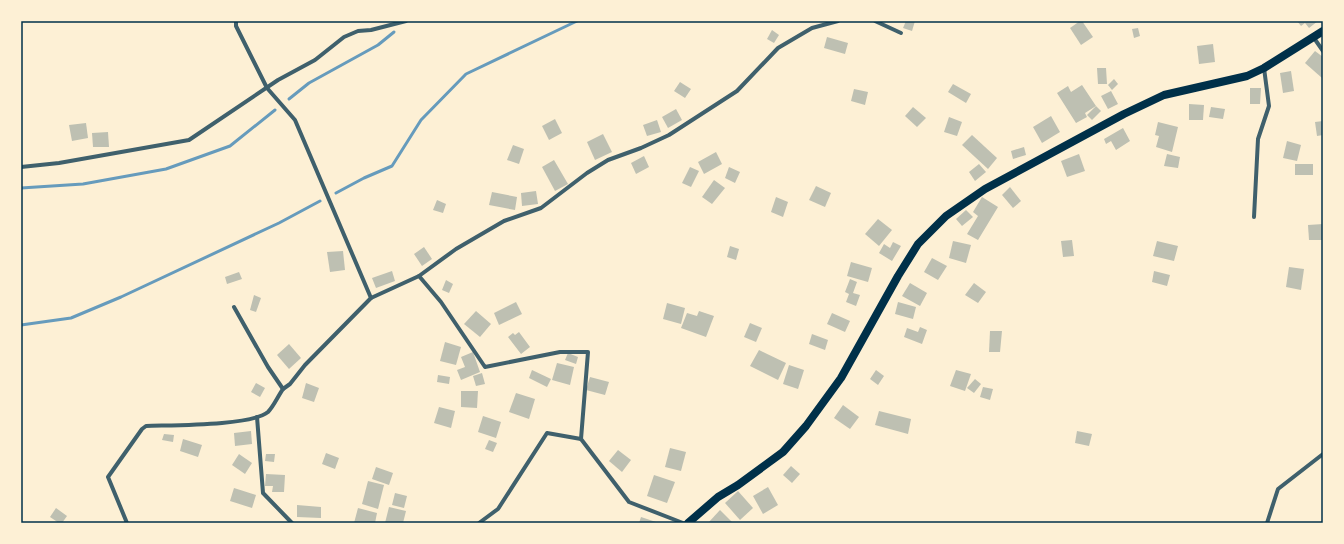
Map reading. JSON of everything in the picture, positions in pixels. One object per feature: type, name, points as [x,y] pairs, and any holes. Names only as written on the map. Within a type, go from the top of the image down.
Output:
[{"type":"main road","points":[[688,523],[718,497],[738,486],[783,452],[806,426],[841,378],[898,276],[918,244],[946,216],[985,189],[1124,114],[1164,95],[1247,76],[1264,68],[1323,31]]},
{"type":"street","points":[[236,21],[236,26],[267,88],[295,120],[371,298]]},
{"type":"street","points":[[21,167],[59,163],[189,140],[267,88],[315,60],[344,37],[358,31],[371,30],[406,21]]},
{"type":"street","points":[[127,523],[108,477],[146,426],[192,424],[257,417],[268,411],[283,389],[290,384],[305,364],[371,298],[419,276],[456,249],[504,221],[541,208],[587,173],[608,160],[641,148],[669,135],[737,91],[778,48],[812,28],[838,21]]},
{"type":"street","points":[[875,21],[901,33]]},
{"type":"street","points":[[1314,38],[1323,51]]},
{"type":"street","points":[[1254,217],[1258,139],[1269,106],[1264,68]]},
{"type":"street","points":[[419,276],[441,302],[485,367],[560,352],[588,352],[581,439],[628,502],[683,523]]},
{"type":"street","points":[[234,307],[268,367],[283,389]]},
{"type":"street","points":[[257,417],[263,493],[292,523]]},
{"type":"street","points":[[479,523],[498,509],[547,433],[581,439]]},
{"type":"street","points":[[1267,523],[1278,488],[1323,454]]},
{"type":"building","points":[[906,21],[915,21],[912,31],[903,28]]},
{"type":"building","points":[[1082,21],[1093,37],[1081,45],[1070,28]]},
{"type":"building","points":[[1297,21],[1318,21],[1309,28],[1305,23],[1301,26]]},
{"type":"building","points":[[1138,28],[1140,36],[1134,38],[1132,29]]},
{"type":"building","points":[[772,30],[779,35],[774,43],[767,39]]},
{"type":"building","points":[[827,37],[848,43],[845,54],[824,48]]},
{"type":"building","points":[[1213,44],[1215,62],[1199,64],[1197,46]]},
{"type":"building","points":[[1315,51],[1323,57],[1322,78],[1305,63]]},
{"type":"building","points":[[1097,68],[1106,68],[1107,84],[1098,84]]},
{"type":"building","points":[[1291,71],[1294,91],[1283,93],[1280,73]]},
{"type":"building","points":[[1114,79],[1118,84],[1112,90],[1108,85]]},
{"type":"building","points":[[680,82],[691,89],[685,98],[674,91]]},
{"type":"building","points":[[953,84],[971,94],[966,103],[948,92]]},
{"type":"building","points":[[1082,85],[1096,106],[1085,113],[1087,117],[1076,123],[1057,93],[1068,86],[1071,92]]},
{"type":"building","points":[[1250,88],[1261,88],[1260,104],[1250,104]]},
{"type":"building","points":[[854,89],[868,92],[865,105],[851,101]]},
{"type":"building","points":[[1111,91],[1118,104],[1108,109],[1101,96]]},
{"type":"building","points":[[1189,104],[1204,105],[1203,120],[1189,120]]},
{"type":"building","points":[[1096,106],[1101,111],[1092,120],[1087,115]]},
{"type":"building","points":[[913,107],[926,118],[917,127],[905,116]]},
{"type":"building","points":[[1211,107],[1225,109],[1223,119],[1209,117]]},
{"type":"building","points":[[676,109],[682,120],[668,128],[662,117]]},
{"type":"building","points":[[1051,116],[1060,132],[1042,143],[1033,127]]},
{"type":"building","points":[[949,117],[962,122],[957,136],[944,132]]},
{"type":"building","points":[[555,119],[562,133],[549,140],[542,126]]},
{"type":"building","points":[[657,120],[661,132],[647,136],[643,125]]},
{"type":"building","points":[[1323,121],[1323,135],[1317,136],[1315,122]]},
{"type":"building","points":[[1158,122],[1178,127],[1172,152],[1156,147],[1159,136],[1155,135]]},
{"type":"building","points":[[86,123],[88,138],[72,141],[69,125]]},
{"type":"building","points":[[1123,128],[1130,141],[1116,150],[1111,141],[1106,144],[1104,139]]},
{"type":"building","points":[[108,132],[109,147],[93,147],[92,133]]},
{"type":"building","points":[[603,134],[612,152],[595,160],[587,142]]},
{"type":"building","points":[[972,135],[997,158],[988,169],[962,145]]},
{"type":"building","points":[[1287,141],[1301,145],[1297,161],[1283,158]]},
{"type":"building","points":[[513,145],[524,149],[519,164],[507,160]]},
{"type":"building","points":[[1024,147],[1026,155],[1013,159],[1011,151]]},
{"type":"building","points":[[716,152],[722,164],[704,174],[698,162]]},
{"type":"building","points":[[1079,154],[1085,171],[1067,177],[1061,161]]},
{"type":"building","points":[[1167,154],[1180,157],[1178,168],[1164,166]]},
{"type":"building","points":[[644,156],[649,167],[636,174],[631,163]]},
{"type":"building","points":[[554,160],[568,184],[555,191],[542,167]]},
{"type":"building","points":[[979,164],[986,172],[975,181],[969,172]]},
{"type":"building","points":[[1295,164],[1313,164],[1313,175],[1295,175]]},
{"type":"building","points":[[690,167],[699,171],[691,187],[682,183]]},
{"type":"building","points":[[729,167],[740,172],[735,183],[725,178]]},
{"type":"building","points":[[714,180],[725,188],[712,204],[702,197]]},
{"type":"building","points":[[816,186],[831,193],[825,207],[809,200]]},
{"type":"building","points":[[1010,187],[1021,201],[1013,208],[1002,195]]},
{"type":"building","points":[[536,191],[538,204],[522,206],[521,193]]},
{"type":"building","points":[[492,192],[517,197],[515,210],[489,205]]},
{"type":"building","points":[[776,197],[788,202],[783,217],[771,212]]},
{"type":"building","points":[[982,197],[998,207],[978,240],[967,234],[978,216],[973,212]]},
{"type":"building","points":[[437,200],[446,204],[443,213],[433,210]]},
{"type":"building","points":[[966,210],[973,217],[962,226],[956,219]]},
{"type":"building","points":[[878,219],[892,230],[879,246],[865,234]]},
{"type":"building","points":[[1323,224],[1323,240],[1309,240],[1308,225]]},
{"type":"building","points":[[1072,240],[1074,256],[1063,257],[1061,241]]},
{"type":"building","points":[[953,241],[971,245],[966,263],[949,258]]},
{"type":"building","points":[[1157,241],[1178,246],[1174,261],[1153,256]]},
{"type":"building","points":[[893,242],[901,246],[892,261],[879,253],[884,244],[890,248]]},
{"type":"building","points":[[730,246],[739,249],[736,260],[727,257]]},
{"type":"building","points":[[424,247],[432,259],[422,266],[414,254]]},
{"type":"building","points":[[343,251],[345,270],[330,272],[327,252]]},
{"type":"building","points":[[932,258],[947,266],[938,280],[924,272]]},
{"type":"building","points":[[851,262],[872,268],[868,282],[847,276]]},
{"type":"building","points":[[1289,267],[1304,269],[1301,290],[1286,287]]},
{"type":"building","points":[[392,271],[395,281],[376,288],[372,278]]},
{"type":"building","points":[[1154,271],[1170,275],[1167,286],[1152,282]]},
{"type":"building","points":[[239,272],[242,279],[227,284],[225,277]]},
{"type":"building","points":[[850,279],[857,282],[853,293],[860,295],[856,306],[846,302],[849,294],[845,292]]},
{"type":"building","points":[[446,280],[453,284],[449,293],[442,290]]},
{"type":"building","points":[[910,283],[927,293],[920,306],[902,296]]},
{"type":"building","points":[[974,283],[986,292],[978,303],[965,295]]},
{"type":"building","points":[[254,295],[261,298],[256,312],[250,310]]},
{"type":"building","points":[[516,302],[522,314],[499,325],[494,313]]},
{"type":"building","points":[[898,302],[916,307],[913,319],[895,314]]},
{"type":"building","points":[[667,303],[685,308],[681,324],[663,319]]},
{"type":"building","points":[[476,311],[491,324],[480,337],[464,324]]},
{"type":"building","points":[[699,311],[714,316],[706,337],[681,328],[687,313],[697,316]]},
{"type":"building","points":[[832,313],[850,321],[845,332],[827,324]]},
{"type":"building","points":[[750,323],[762,328],[756,342],[744,337]]},
{"type":"building","points":[[920,327],[927,330],[922,344],[904,337],[907,328],[918,332]]},
{"type":"building","points":[[990,331],[1002,331],[1000,352],[989,352]]},
{"type":"building","points":[[519,332],[530,347],[521,354],[508,337],[513,333],[515,335]]},
{"type":"building","points":[[812,334],[828,340],[825,350],[809,344]]},
{"type":"building","points":[[445,342],[461,347],[456,365],[440,361]]},
{"type":"building","points":[[289,344],[301,358],[289,369],[277,355]]},
{"type":"building","points":[[759,350],[786,363],[778,380],[750,366]]},
{"type":"building","points":[[473,352],[480,372],[461,380],[457,370],[465,367],[461,357]]},
{"type":"building","points":[[568,353],[578,357],[576,364],[565,360]]},
{"type":"building","points":[[557,363],[574,367],[570,385],[552,380]]},
{"type":"building","points":[[789,365],[804,370],[798,389],[783,384]]},
{"type":"building","points":[[532,370],[551,379],[547,387],[529,378]]},
{"type":"building","points":[[876,370],[884,376],[878,385],[870,379]]},
{"type":"building","points":[[956,370],[971,374],[965,391],[950,386]]},
{"type":"building","points":[[482,373],[485,384],[476,386],[473,376]]},
{"type":"building","points":[[438,375],[450,377],[449,384],[437,382]]},
{"type":"building","points":[[590,377],[609,382],[605,395],[586,390]]},
{"type":"building","points":[[975,379],[981,384],[974,393],[967,388]]},
{"type":"building","points":[[256,383],[265,388],[260,397],[251,392]]},
{"type":"building","points":[[306,383],[319,388],[314,402],[302,398]]},
{"type":"building","points":[[983,387],[993,389],[990,400],[980,397]]},
{"type":"building","points":[[461,391],[478,391],[477,408],[461,407]]},
{"type":"building","points":[[516,393],[535,399],[529,419],[509,412]]},
{"type":"building","points":[[843,405],[859,417],[850,429],[834,418]]},
{"type":"building","points":[[439,407],[455,411],[451,428],[434,423]]},
{"type":"building","points":[[879,411],[911,419],[908,434],[875,425]]},
{"type":"building","points":[[483,416],[501,422],[496,438],[478,432]]},
{"type":"building","points":[[251,431],[252,444],[235,446],[234,433]]},
{"type":"building","points":[[1077,431],[1092,434],[1089,446],[1075,443]]},
{"type":"building","points":[[164,434],[174,435],[173,442],[162,440]]},
{"type":"building","points":[[183,439],[202,445],[198,457],[180,451]]},
{"type":"building","points":[[489,440],[497,443],[493,452],[485,449]]},
{"type":"building","points":[[670,448],[686,452],[681,471],[665,467]]},
{"type":"building","points":[[618,450],[631,460],[622,472],[609,461]]},
{"type":"building","points":[[326,453],[339,458],[335,469],[322,464]]},
{"type":"building","points":[[239,454],[252,463],[245,474],[232,465]]},
{"type":"building","points":[[266,454],[275,454],[274,462],[265,461]]},
{"type":"building","points":[[791,466],[800,474],[792,483],[783,475]]},
{"type":"building","points":[[376,467],[393,473],[389,485],[372,479]]},
{"type":"building","points":[[266,474],[285,475],[284,492],[272,492],[273,486],[265,486]]},
{"type":"building","points":[[654,475],[675,482],[667,503],[647,496]]},
{"type":"building","points":[[368,481],[384,485],[378,509],[362,504]]},
{"type":"building","points":[[768,487],[778,505],[763,514],[753,496]]},
{"type":"building","points":[[234,488],[256,495],[252,508],[230,501]]},
{"type":"building","points":[[738,491],[753,508],[740,520],[725,503]]},
{"type":"building","points":[[395,493],[407,496],[404,508],[392,505]]},
{"type":"building","points":[[297,505],[321,507],[321,518],[297,517]]},
{"type":"building","points":[[389,507],[406,511],[403,523],[385,523]]},
{"type":"building","points":[[56,508],[67,516],[62,523],[59,523],[50,517]]},
{"type":"building","points":[[358,508],[377,513],[375,523],[354,523]]},
{"type":"building","points":[[720,510],[733,523],[708,523]]},
{"type":"building","points":[[641,517],[659,523],[639,523]]},
{"type":"waterway","points":[[336,193],[364,178],[392,166],[421,120],[466,74],[577,21]]},
{"type":"waterway","points":[[289,99],[309,83],[378,45],[394,32]]},
{"type":"waterway","points":[[21,188],[83,184],[166,169],[230,146],[275,110]]},
{"type":"waterway","points":[[21,325],[71,318],[121,297],[279,223],[320,201]]}]
